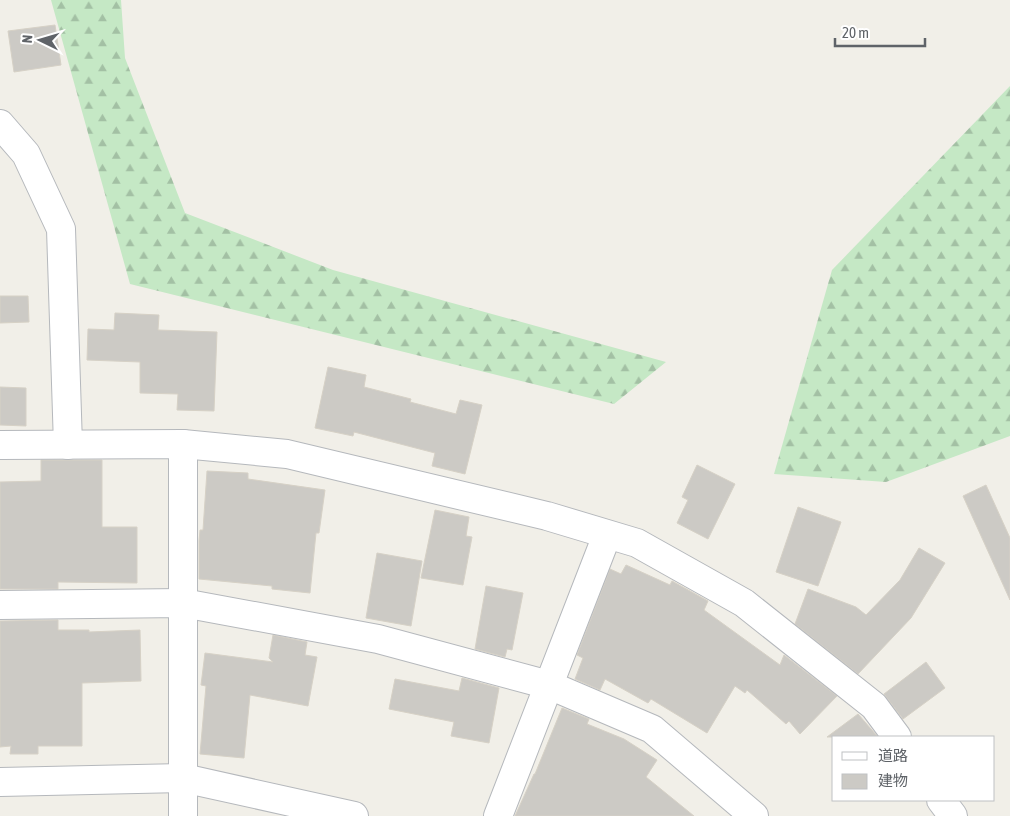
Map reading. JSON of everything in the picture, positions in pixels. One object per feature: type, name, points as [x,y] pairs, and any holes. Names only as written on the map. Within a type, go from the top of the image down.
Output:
[{"type":"street","points":[[0,124],[26,154],[61,229],[68,444]]},
{"type":"street","points":[[183,444],[183,816]]},
{"type":"street","points":[[0,445],[183,444],[287,454],[547,516],[637,543],[744,603],[874,706],[896,736]]},
{"type":"street","points":[[498,816],[607,534]]},
{"type":"street","points":[[0,606],[183,603],[378,639],[549,685],[652,729],[754,816]]},
{"type":"street","points":[[0,782],[183,778],[354,816]]},
{"type":"street","points":[[942,801],[953,816]]},
{"type":"green space","points":[[51,0],[121,0],[125,58],[185,213],[333,270],[666,362],[614,404],[130,284]]},
{"type":"green space","points":[[1010,86],[1010,436],[886,482],[774,474],[832,270]]},
{"type":"building","points":[[55,25],[61,65],[14,72],[8,31]]},
{"type":"building","points":[[0,296],[28,296],[29,322],[0,323]]},
{"type":"building","points":[[115,313],[159,315],[158,330],[217,332],[214,411],[177,410],[178,394],[140,393],[140,362],[87,360],[88,329],[114,330]]},
{"type":"building","points":[[328,367],[366,375],[364,387],[411,399],[410,402],[456,414],[460,400],[482,405],[465,474],[432,466],[435,453],[354,432],[353,436],[315,428]]},
{"type":"building","points":[[0,387],[26,388],[26,426],[0,425]]},
{"type":"building","points":[[41,460],[102,460],[102,527],[137,527],[137,583],[58,582],[58,589],[0,589],[0,482],[41,481]]},
{"type":"building","points":[[697,465],[735,484],[708,539],[677,523],[688,500],[682,497]]},
{"type":"building","points":[[207,471],[248,473],[248,479],[325,490],[319,533],[316,533],[310,593],[272,589],[272,586],[199,579],[199,541],[200,530],[203,530]]},
{"type":"building","points":[[986,485],[1010,538],[1010,600],[963,496]]},
{"type":"building","points":[[798,507],[841,522],[818,586],[776,572]]},
{"type":"building","points":[[435,510],[469,517],[466,536],[472,537],[463,585],[421,578]]},
{"type":"building","points":[[919,548],[945,563],[911,618],[858,674],[795,624],[808,589],[856,607],[866,615],[900,580]]},
{"type":"building","points":[[377,553],[422,561],[411,626],[366,618]]},
{"type":"building","points":[[626,565],[670,585],[672,581],[708,601],[704,610],[780,665],[784,655],[837,696],[800,734],[789,721],[786,724],[747,690],[745,693],[735,686],[707,733],[651,699],[648,703],[605,679],[600,690],[575,679],[583,658],[577,655],[610,569],[621,574]]},
{"type":"building","points":[[486,586],[523,593],[512,650],[507,649],[505,657],[475,649]]},
{"type":"building","points":[[58,620],[58,630],[89,630],[89,632],[140,630],[141,681],[82,683],[82,746],[38,746],[38,754],[10,754],[11,746],[0,747],[0,621]]},
{"type":"building","points":[[273,635],[307,642],[305,655],[317,657],[308,706],[250,695],[244,758],[200,754],[206,686],[201,685],[205,653],[273,662],[269,658]]},
{"type":"building","points":[[926,662],[945,688],[903,719],[884,694]]},
{"type":"building","points":[[462,678],[499,688],[489,743],[451,736],[454,722],[389,709],[395,679],[459,691]]},
{"type":"building","points":[[562,708],[589,719],[587,724],[624,739],[657,760],[646,777],[694,816],[515,816],[535,774]]},
{"type":"building","points":[[858,714],[877,736],[832,736],[827,737]]}]
